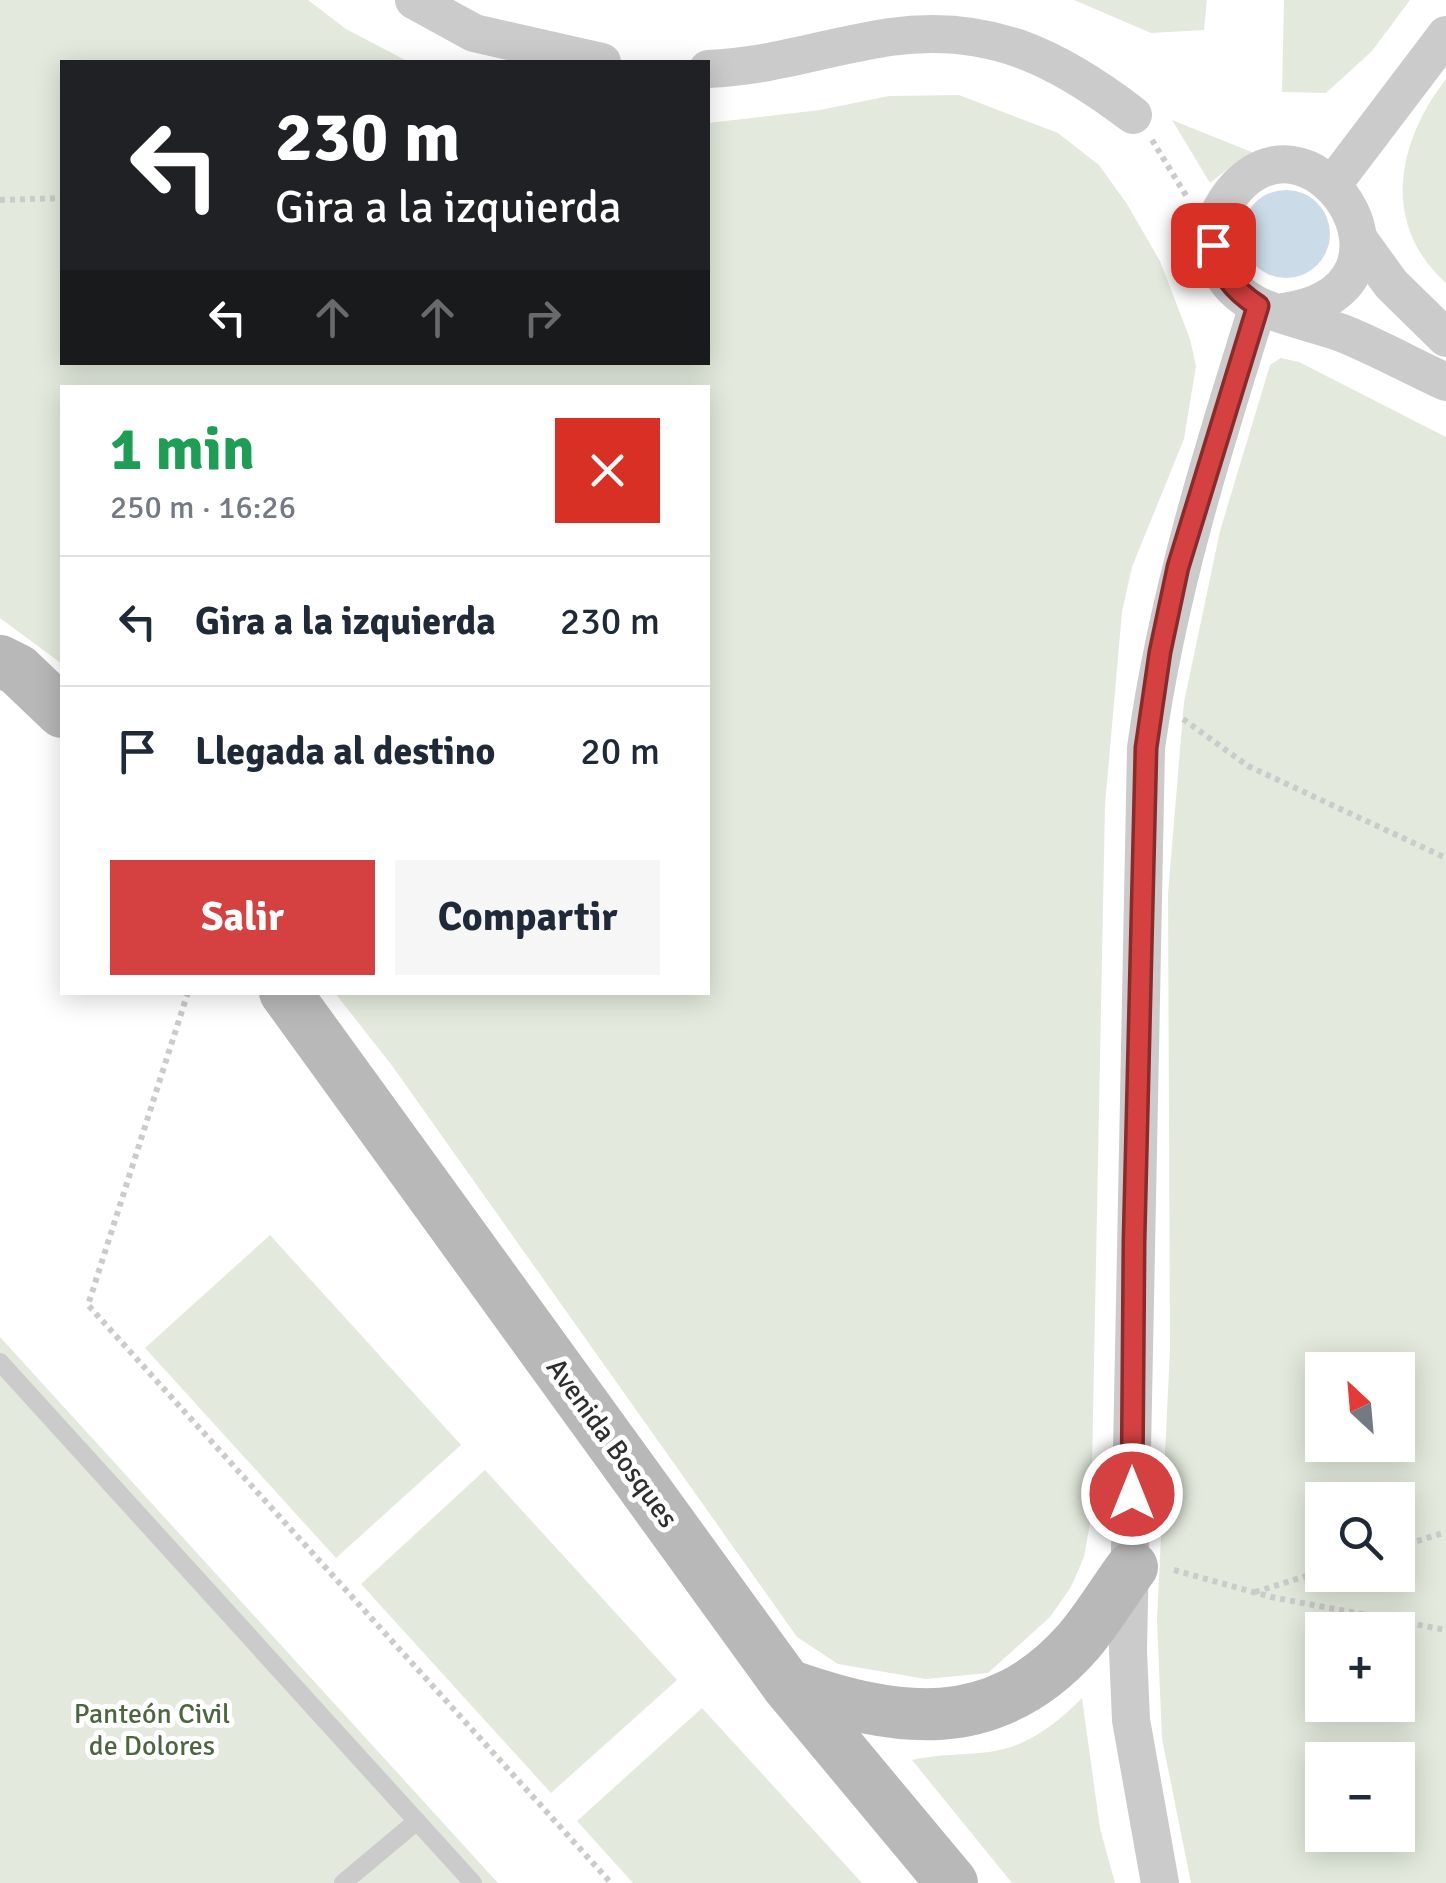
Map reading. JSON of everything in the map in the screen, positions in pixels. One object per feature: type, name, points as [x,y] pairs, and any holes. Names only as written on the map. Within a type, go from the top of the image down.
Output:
[{"type":"street","points":[[414,0],[474,32],[593,60]]},
{"type":"street","points":[[1333,184],[1446,35]]},
{"type":"street","points":[[710,68],[745,68],[891,37],[979,36],[1023,48],[1082,77],[1133,115]]},
{"type":"street","points":[[1446,338],[1391,284],[1360,242],[1354,208],[1333,184],[1301,168],[1278,167],[1256,173],[1224,202],[1215,221],[1213,245],[1222,273],[1237,292],[1270,309],[1347,335],[1446,382]]},
{"type":"street","points":[[1270,309],[1308,308],[1330,297],[1348,279],[1360,242]]},
{"type":"street","points":[[1160,1883],[1131,1720],[1128,1651],[1146,748],[1178,567],[1270,309]]},
{"type":"street","points":[[0,662],[18,670],[60,710]]},
{"type":"street","name":"Avenida Bosques","points":[[286,995],[787,1684],[952,1883]]},
{"type":"street","points":[[787,1684],[852,1707],[902,1714],[953,1714],[994,1702],[1040,1676],[1078,1642],[1132,1566]]},
{"type":"lane","points":[[0,1362],[473,1883]]},
{"type":"lane","points":[[343,1883],[417,1821]]},
{"type":"path","points":[[1133,115],[1162,154],[1213,245]]},
{"type":"path","points":[[0,200],[60,198]]},
{"type":"path","points":[[1153,697],[1248,766],[1446,858]]},
{"type":"path","points":[[187,995],[88,1305],[610,1883]]},
{"type":"path","points":[[1415,1542],[1446,1532]]},
{"type":"path","points":[[1132,1566],[1161,1566],[1254,1592],[1446,1630]]},
{"type":"path","points":[[1254,1592],[1305,1576]]},
{"type":"green space","points":[[0,0],[308,0],[346,29],[405,60],[60,60],[60,365],[710,365],[710,123],[820,110],[889,96],[959,95],[1058,133],[1099,165],[1160,261],[1190,339],[1196,366],[1184,439],[1132,567],[1122,612],[1105,805],[1091,1518],[1084,1557],[1071,1587],[1050,1617],[988,1673],[926,1679],[838,1664],[797,1637],[393,1067],[337,995],[710,995],[710,385],[60,385],[60,663],[0,618]]},
{"type":"green space","points":[[1074,0],[1207,0],[1204,30],[1151,33]]},
{"type":"green space","points":[[1284,0],[1410,0],[1372,51],[1326,93],[1282,92]]},
{"type":"green space","points":[[1446,79],[1446,283],[1425,260],[1411,235],[1404,209],[1403,182],[1416,129]]},
{"type":"green space","points":[[1172,120],[1254,153],[1210,183]]},
{"type":"green space","points":[[1281,358],[1299,362],[1446,437],[1446,1883],[1191,1883],[1162,1739],[1157,1620],[1170,1350],[1168,894],[1184,702],[1220,531],[1270,365]]},
{"type":"green space","points":[[270,1235],[461,1445],[336,1558],[145,1348]]},
{"type":"green space","name":"Panteón Civil de Dolores","points":[[0,1337],[498,1883],[0,1883]]},
{"type":"green space","points":[[485,1470],[677,1680],[551,1793],[361,1584]]},
{"type":"green space","points":[[1082,1698],[1100,1828],[1115,1883],[1012,1883],[912,1760],[1002,1750],[1052,1725]]},
{"type":"green space","points":[[702,1708],[862,1883],[633,1883],[577,1821]]},
{"type":"water","points":[[1286,190],[1303,193],[1317,203],[1327,217],[1327,251],[1317,265],[1303,275],[1286,278],[1269,275],[1255,265],[1245,251],[1242,234],[1245,217],[1255,203],[1269,193]]},
{"type":"route","points":[[1132,1494],[1146,748],[1178,567],[1258,306],[1237,292],[1222,273],[1213,245]]}]
